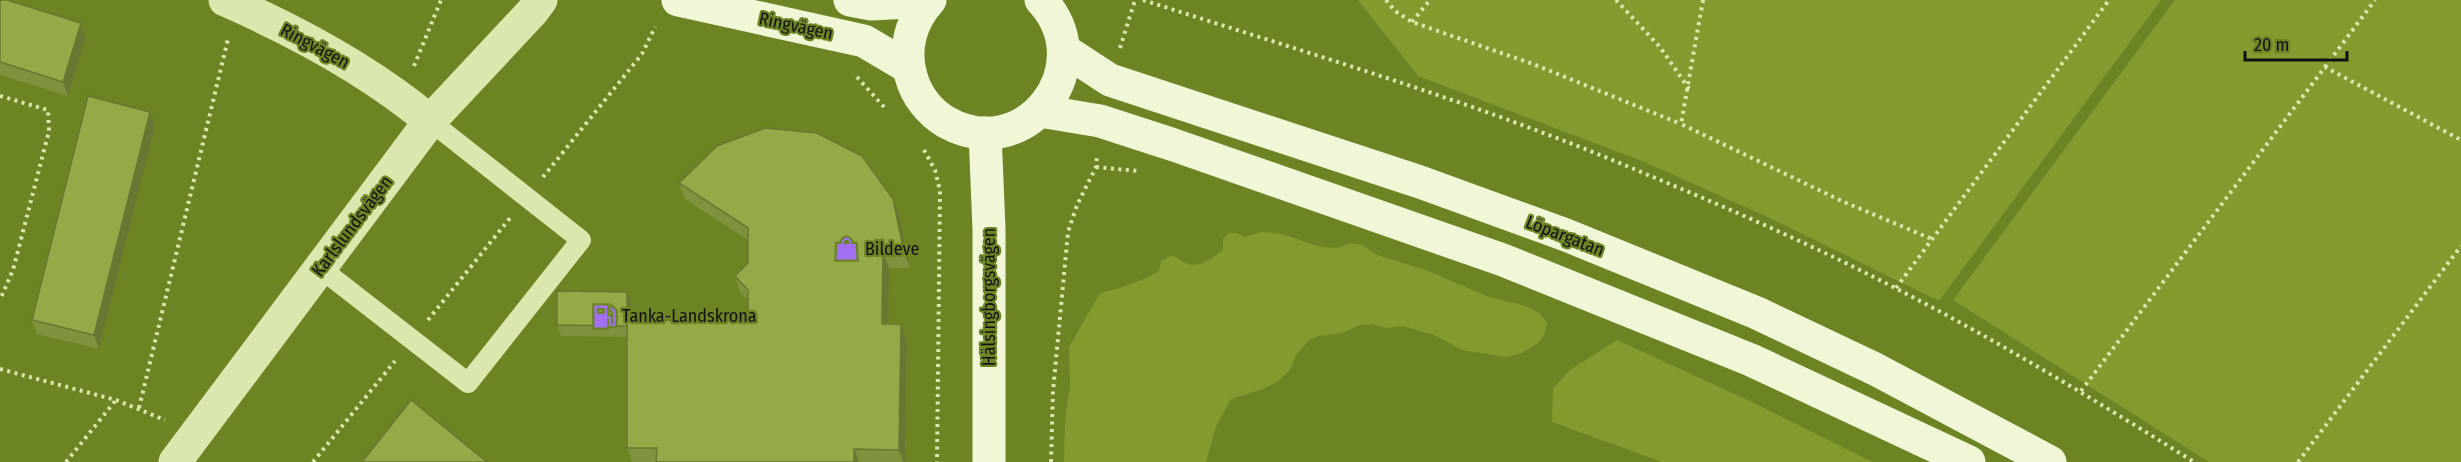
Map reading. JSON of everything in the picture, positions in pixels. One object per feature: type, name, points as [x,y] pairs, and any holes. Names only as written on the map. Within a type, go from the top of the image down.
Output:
[{"type":"street","name":"Karlslundsvägen","points":[[181,455],[430,121],[541,0]]},
{"type":"street","name":"Ringvägen","points":[[678,0],[864,41],[908,67]]},
{"type":"street","points":[[850,0],[871,4],[929,1]]},
{"type":"street","points":[[929,1],[911,32],[908,43],[908,67],[919,96],[941,118],[954,126],[985,133],[1009,129],[1026,122],[1040,111],[1059,83],[1064,50],[1057,24],[1041,0]]},
{"type":"street","name":"Ringvägen","points":[[231,2],[348,61],[402,98],[430,121]]},
{"type":"street","name":"Löpargatan","points":[[1064,50],[1110,81],[1420,182],[1566,235],[1757,314],[1875,369],[1975,420],[2050,462]]},
{"type":"street","points":[[1040,111],[1100,121],[1355,207],[1503,260],[1751,360],[1968,462]]},
{"type":"street","name":"Hälsingborgsvägen","points":[[985,133],[989,228],[989,462]]},
{"type":"lane","points":[[320,268],[468,383],[581,240],[430,121]]},
{"type":"path","points":[[402,98],[441,0]]},
{"type":"path","points":[[1110,81],[1135,0]]},
{"type":"path","points":[[1143,0],[1424,89],[1618,162],[1767,226],[1896,288],[2081,391],[2194,462]]},
{"type":"path","points":[[1386,0],[1395,11],[1412,22],[1533,64],[1681,124],[1844,202],[1932,239]]},
{"type":"path","points":[[1412,22],[1430,0]]},
{"type":"path","points":[[1616,0],[1660,48],[1689,89]]},
{"type":"path","points":[[1681,124],[1703,0]]},
{"type":"path","points":[[1896,288],[2109,0]]},
{"type":"path","points":[[2081,391],[2375,0]]},
{"type":"path","points":[[139,408],[231,2]]},
{"type":"path","points":[[313,462],[642,54],[655,27]]},
{"type":"path","points":[[864,41],[857,79],[891,114]]},
{"type":"path","points":[[2325,67],[2461,141]]},
{"type":"path","points":[[0,96],[48,110],[49,131],[13,270],[0,300]]},
{"type":"path","points":[[1051,462],[1053,391],[1068,232],[1077,205],[1096,167],[1100,121]]},
{"type":"path","points":[[923,149],[935,170],[940,191],[937,462]]},
{"type":"path","points":[[2298,462],[2461,246]]},
{"type":"path","points":[[0,369],[139,408],[181,455]]},
{"type":"path","points":[[66,462],[116,400]]},
{"type":"green space","points":[[1358,0],[2161,0],[1939,301],[1772,219],[1642,161],[1418,76]]},
{"type":"green space","points":[[2175,0],[2461,0],[2461,462],[2209,462],[1953,300]]},
{"type":"green space","points":[[1261,232],[1281,234],[1324,247],[1342,247],[1351,243],[1362,245],[1377,255],[1428,271],[1489,297],[1526,306],[1540,313],[1547,323],[1544,336],[1537,344],[1522,353],[1507,357],[1462,350],[1434,335],[1403,326],[1386,328],[1373,324],[1360,325],[1342,333],[1319,336],[1309,340],[1296,355],[1290,370],[1277,382],[1231,399],[1216,426],[1206,462],[1064,462],[1065,421],[1070,385],[1069,347],[1100,293],[1152,275],[1159,271],[1161,261],[1171,256],[1192,265],[1206,261],[1223,250],[1223,239],[1229,233],[1245,237]]},
{"type":"green space","points":[[1617,340],[1754,403],[1873,462],[1662,462],[1552,422],[1553,388],[1570,370]]},
{"type":"building","points":[[0,0],[7,0],[81,23],[63,82],[0,62]]},
{"type":"building","points":[[88,96],[150,112],[94,335],[32,320]]},
{"type":"building","points":[[765,128],[817,133],[862,156],[893,199],[904,252],[883,252],[882,324],[901,324],[899,450],[854,449],[854,462],[656,462],[657,448],[627,448],[627,320],[748,321],[748,290],[735,276],[748,263],[748,228],[679,183],[717,146]]},
{"type":"building","points":[[557,291],[627,292],[627,326],[557,325]]},
{"type":"building","points":[[411,400],[487,462],[362,462]]},
{"type":"place","name":"Bildeve","points":[[847,249]]},
{"type":"place","name":"Tanka-Landskrona","points":[[604,316]]}]
